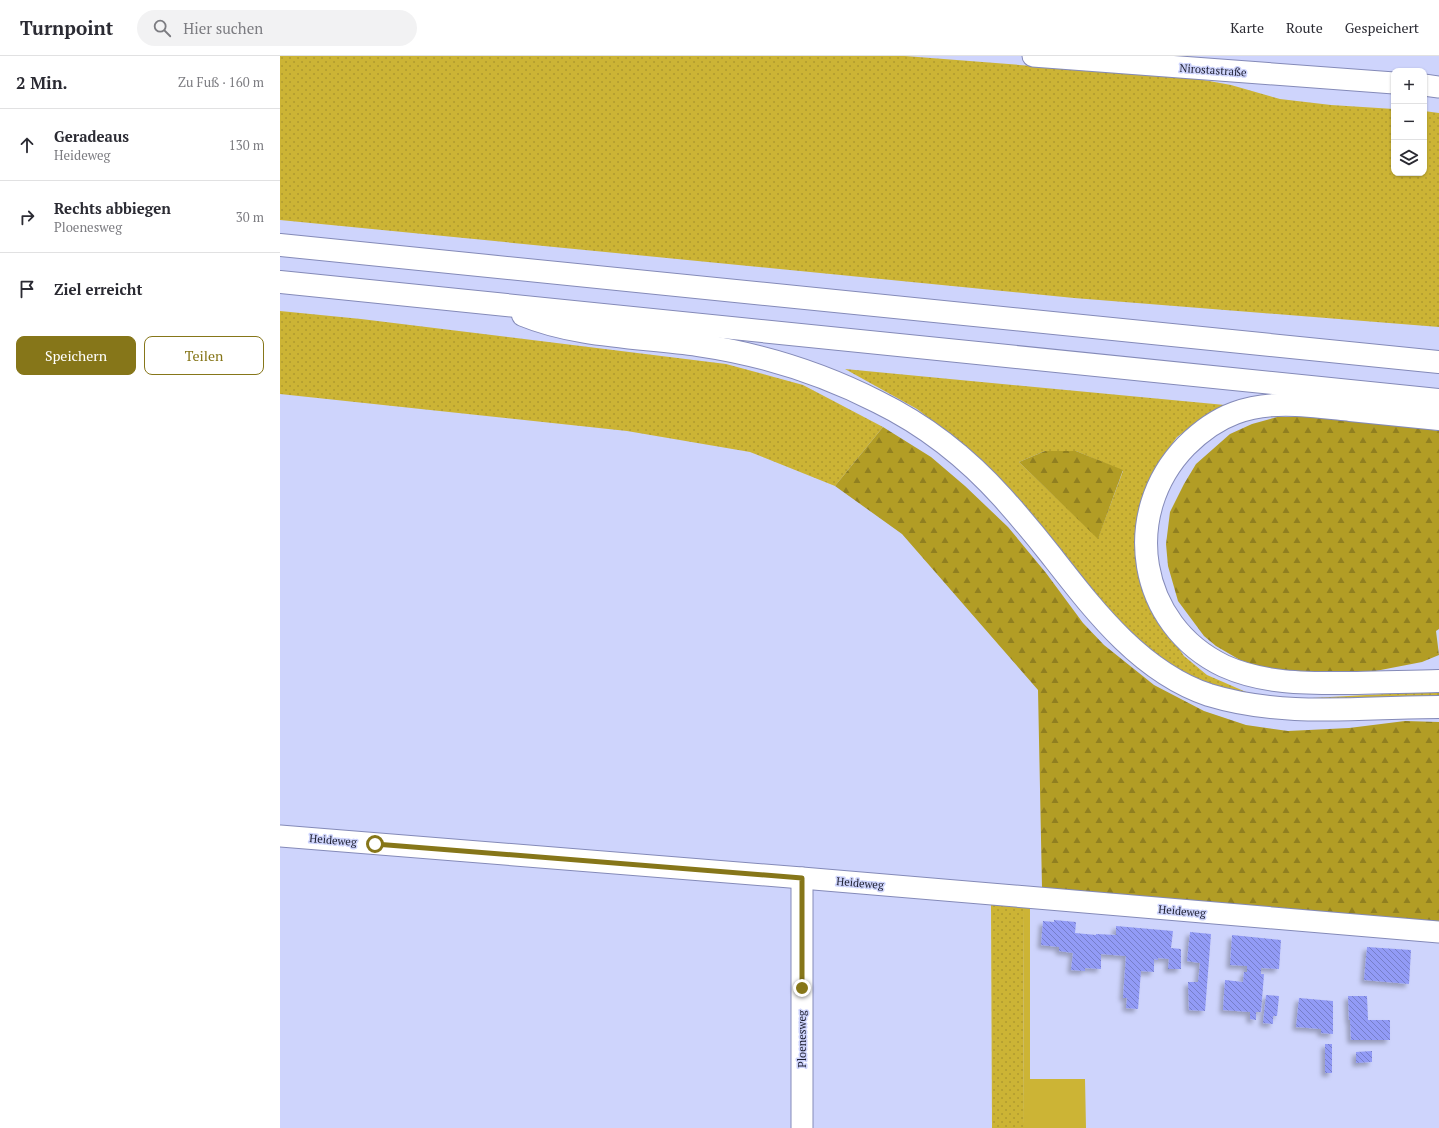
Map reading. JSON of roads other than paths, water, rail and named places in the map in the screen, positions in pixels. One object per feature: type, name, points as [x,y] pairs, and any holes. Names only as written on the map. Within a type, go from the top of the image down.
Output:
[{"type":"highway","points":[[280,245],[1439,362]]},
{"type":"highway","points":[[280,282],[1439,400]]},
{"type":"highway","points":[[502,305],[537,321],[556,327],[698,345],[748,355],[812,374],[866,396],[893,410],[933,435],[982,477],[1025,523],[1095,610],[1134,649],[1163,672],[1200,692],[1247,705],[1278,709],[1312,710],[1439,707]]},
{"type":"highway","points":[[1439,419],[1310,406],[1276,406],[1244,410],[1235,413],[1216,422],[1199,434],[1174,459],[1164,474],[1156,490],[1150,514],[1146,551],[1152,583],[1163,611],[1171,623],[1183,637],[1206,656],[1227,667],[1262,678],[1294,682],[1341,683],[1439,681]]},
{"type":"highway","points":[[1341,683],[1389,677],[1424,670],[1439,665]]},
{"type":"street","name":"Nirostastraße","points":[[1033,56],[1391,83]]},
{"type":"street","points":[[1427,85],[1439,87]]},
{"type":"street","name":"Heideweg","points":[[280,836],[802,878],[1439,932]]},
{"type":"street","name":"Ploenesweg","points":[[802,878],[802,1128]]}]
